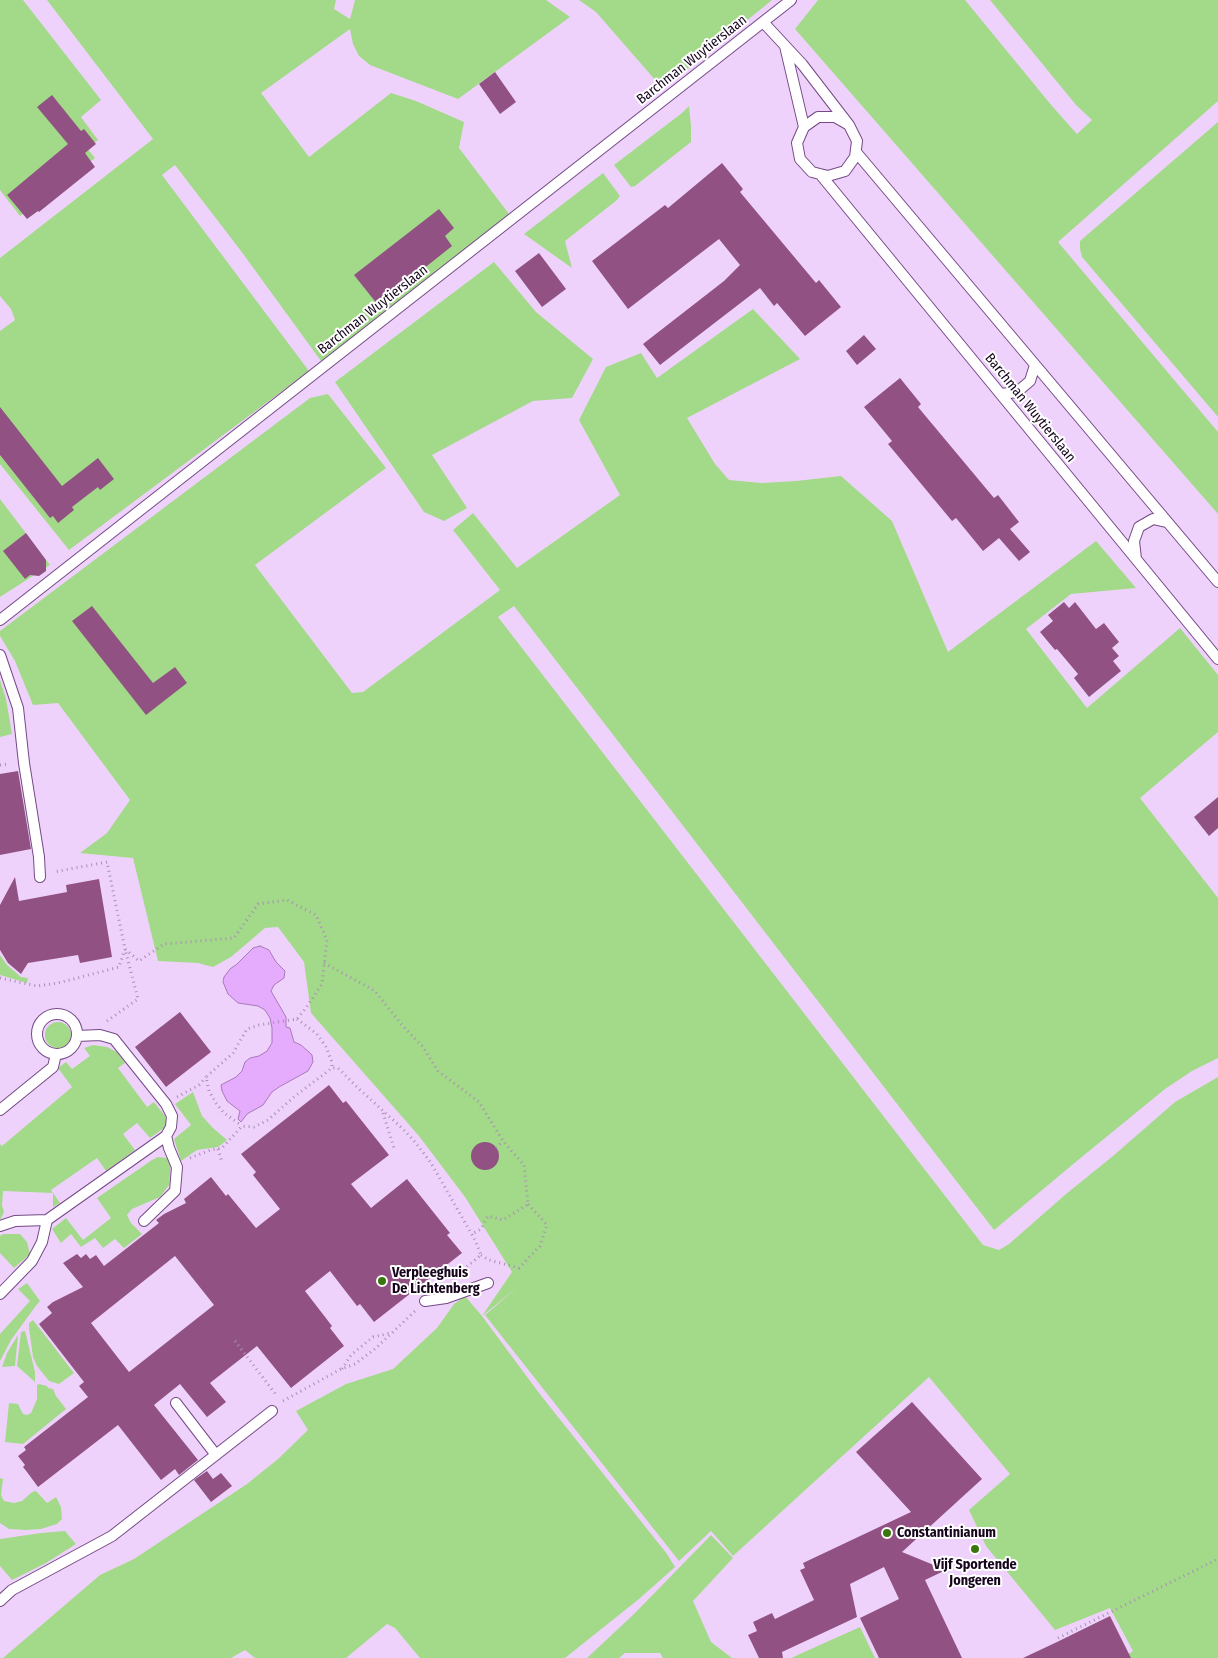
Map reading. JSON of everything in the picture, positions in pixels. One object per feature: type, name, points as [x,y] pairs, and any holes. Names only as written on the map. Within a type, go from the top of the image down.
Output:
[{"type":"lane","name":"Barchman Wuytierslaan","points":[[0,620],[791,0]]},
{"type":"lane","name":"Barchman Wuytierslaan","points":[[763,22],[802,64],[849,125],[857,140],[856,152],[1218,582]]},
{"type":"lane","name":"Barchman Wuytierslaan","points":[[785,46],[804,127],[797,143],[800,159],[812,172],[820,174],[1218,659]]},
{"type":"lane","points":[[804,127],[818,117],[835,116],[849,125]]},
{"type":"lane","points":[[820,174],[828,176],[844,171],[855,157],[856,152]]},
{"type":"lane","points":[[1001,394],[1017,392],[1030,381],[1035,365]]},
{"type":"lane","points":[[1136,559],[1134,541],[1139,527],[1153,519],[1166,522]]},
{"type":"lane","points":[[0,656],[18,708],[24,762],[39,857],[40,877]]},
{"type":"lane","points":[[59,1014],[66,1016],[72,1021],[76,1028],[77,1036],[75,1043],[70,1049],[64,1053],[56,1054],[48,1052],[42,1047],[38,1032],[40,1025],[45,1019],[51,1015],[59,1014]]},
{"type":"lane","points":[[0,1226],[15,1221],[47,1220],[166,1136],[171,1127],[172,1116],[166,1104],[114,1039],[100,1035],[77,1036]]},
{"type":"lane","points":[[0,1110],[53,1067],[56,1054]]},
{"type":"lane","points":[[144,1221],[174,1191],[176,1167],[166,1136]]},
{"type":"lane","points":[[0,1294],[32,1261],[42,1242],[47,1220]]},
{"type":"lane","points":[[425,1301],[446,1298],[488,1283]]},
{"type":"lane","points":[[176,1403],[216,1455]]},
{"type":"lane","points":[[0,1601],[12,1590],[112,1536],[272,1411]]},
{"type":"path","points":[[40,877],[51,873],[107,862],[124,949],[138,998],[104,1024],[100,1035]]},
{"type":"path","points":[[124,949],[139,961],[164,944],[234,938],[258,904],[287,900],[316,916],[327,940],[322,984],[297,1019],[259,1025],[247,1029],[233,1053],[199,1085],[166,1104]]},
{"type":"path","points":[[0,978],[38,986],[74,979],[119,967],[124,949]]},
{"type":"path","points":[[324,962],[375,991],[423,1047],[438,1071],[479,1102],[503,1141],[524,1165],[528,1204],[547,1225],[540,1246],[519,1268],[489,1260],[481,1255],[472,1234],[431,1163],[409,1135],[338,1068],[332,1068]]},
{"type":"path","points":[[206,1077],[209,1091],[216,1104],[223,1112],[242,1126],[254,1127],[268,1120],[295,1096],[332,1068],[332,1062],[326,1046],[317,1034],[297,1019]]},
{"type":"path","points":[[382,1111],[394,1148]]},
{"type":"path","points":[[176,1167],[193,1156],[222,1148],[242,1126]]},
{"type":"path","points":[[496,1148],[503,1141]]},
{"type":"path","points":[[218,1149],[222,1162]]},
{"type":"path","points":[[472,1234],[481,1229],[488,1216],[503,1220],[528,1204]]},
{"type":"path","points":[[450,1280],[481,1255]]},
{"type":"path","points":[[272,1411],[282,1402],[341,1369],[355,1364],[375,1349],[425,1301]]},
{"type":"path","points":[[341,1369],[351,1355],[366,1340],[392,1333]]},
{"type":"path","points":[[235,1341],[282,1402]]},
{"type":"path","points":[[1058,1638],[1218,1559]]},
{"type":"green space","points":[[0,0],[23,0],[101,100],[81,117],[98,140],[87,148],[95,158],[20,216],[0,190]]},
{"type":"green space","points":[[47,0],[336,0],[334,9],[350,19],[355,0],[546,0],[570,17],[458,99],[370,65],[359,56],[353,44],[350,29],[261,93],[309,157],[391,93],[416,101],[464,122],[459,148],[512,218],[321,361],[241,251],[175,165],[162,175],[309,371],[69,550],[0,464],[0,331],[15,320],[11,309],[0,296],[0,258],[153,139]]},
{"type":"green space","points":[[579,0],[772,0],[663,89],[596,12]]},
{"type":"green space","points":[[818,0],[965,0],[1077,134],[1092,120],[1076,105],[990,0],[1218,0],[1218,101],[1058,242],[1218,432],[1218,514],[795,29]]},
{"type":"green space","points":[[689,106],[691,142],[635,186],[631,187],[614,165]]},
{"type":"green space","points":[[1218,122],[1218,417],[1082,257],[1080,241]]},
{"type":"green space","points":[[603,173],[620,196],[565,241],[572,268],[524,234]]},
{"type":"green space","points":[[494,262],[536,312],[593,359],[572,398],[533,401],[432,455],[467,508],[444,521],[424,512],[335,382]]},
{"type":"green space","points":[[753,309],[800,359],[687,418],[715,464],[729,480],[762,483],[841,476],[892,521],[948,652],[1096,541],[1136,588],[1071,594],[1026,629],[1087,708],[1180,628],[1218,675],[1218,732],[1140,798],[1218,898],[1218,1058],[1192,1071],[1165,1089],[994,1230],[514,606],[498,617],[983,1245],[999,1250],[1009,1244],[1175,1102],[1218,1077],[1218,1658],[1122,1658],[1133,1651],[1110,1608],[1055,1630],[986,1546],[969,1510],[1010,1474],[929,1377],[733,1556],[711,1531],[679,1561],[485,1315],[519,1286],[482,1316],[512,1272],[465,1197],[419,1136],[311,1013],[304,962],[278,927],[265,928],[231,957],[213,967],[198,963],[158,961],[133,858],[80,853],[107,833],[130,800],[58,703],[33,705],[15,661],[0,636],[0,631],[310,398],[328,394],[386,468],[255,565],[352,693],[363,692],[500,590],[453,530],[473,513],[517,568],[620,495],[579,420],[606,367],[641,353],[657,378]]},
{"type":"green space","points":[[0,499],[50,565],[0,597]]},
{"type":"green space","points":[[0,680],[6,699],[12,734],[0,737]]},
{"type":"green space","points":[[0,955],[7,965],[21,977],[28,978],[27,983],[0,975]]},
{"type":"green space","points":[[58,1022],[67,1026],[71,1035],[67,1044],[58,1048],[49,1044],[45,1035],[49,1026]]},
{"type":"green space","points":[[93,1045],[107,1047],[117,1052],[125,1063],[118,1068],[147,1107],[154,1102],[165,1116],[164,1128],[150,1138],[137,1123],[123,1134],[135,1150],[106,1171],[97,1158],[51,1190],[60,1203],[53,1207],[53,1193],[3,1191],[2,1205],[4,1212],[0,1220],[0,1144],[2,1146],[72,1087],[58,1068],[66,1062],[72,1069],[90,1056],[84,1048]]},
{"type":"green space","points":[[193,1092],[202,1116],[227,1140],[218,1147],[197,1150],[181,1161],[174,1139],[191,1125],[175,1104]]},
{"type":"green space","points":[[158,1157],[167,1158],[171,1162],[169,1185],[160,1197],[132,1209],[127,1215],[131,1223],[142,1234],[124,1248],[115,1239],[103,1248],[95,1238],[81,1247],[71,1234],[61,1243],[52,1229],[66,1218],[83,1240],[111,1218],[97,1198]]},
{"type":"green space","points":[[3,1234],[20,1234],[27,1242],[30,1254],[14,1268],[0,1253],[0,1236]]},
{"type":"green space","points":[[27,1283],[40,1301],[11,1340],[0,1361],[0,1334],[30,1301],[18,1289]]},
{"type":"green space","points":[[465,1296],[539,1393],[667,1554],[675,1567],[639,1599],[565,1658],[420,1658],[395,1628],[387,1624],[346,1658],[255,1658],[245,1650],[231,1658],[3,1658],[100,1575],[134,1559],[247,1484],[278,1459],[308,1430],[296,1411],[346,1384],[393,1369],[437,1328],[454,1304]]},
{"type":"green space","points":[[33,1320],[74,1373],[59,1384],[49,1381],[37,1366],[33,1357],[29,1323]]},
{"type":"green space","points":[[25,1331],[35,1372],[35,1382],[17,1366],[21,1332]]},
{"type":"green space","points":[[18,1335],[15,1366],[2,1367],[7,1353]]},
{"type":"green space","points":[[37,1385],[53,1389],[66,1409],[23,1444],[5,1442],[9,1403],[18,1404],[23,1414],[31,1413],[37,1399]]},
{"type":"green space","points":[[0,1478],[3,1479],[1,1495],[4,1501],[14,1503],[22,1501],[32,1492],[36,1491],[47,1503],[56,1497],[61,1507],[62,1519],[57,1524],[41,1529],[9,1529],[0,1523]]},
{"type":"green space","points":[[65,1531],[76,1544],[46,1563],[12,1580],[0,1566],[0,1539]]},
{"type":"green space","points":[[711,1535],[733,1558],[693,1601],[711,1642],[732,1658],[663,1658],[660,1653],[625,1653],[619,1658],[587,1658],[634,1614]]},
{"type":"green space","points":[[860,1627],[875,1658],[791,1658]]},
{"type":"shaded area","points":[[260,946],[269,950],[276,962],[285,971],[284,978],[274,985],[271,991],[286,1017],[286,1027],[290,1028],[294,1042],[301,1045],[312,1055],[313,1062],[308,1071],[272,1092],[263,1105],[247,1114],[241,1122],[238,1119],[240,1111],[227,1101],[221,1085],[236,1077],[242,1071],[245,1062],[250,1058],[259,1056],[267,1051],[272,1043],[272,1028],[270,1018],[265,1010],[258,1006],[238,1003],[228,994],[223,982],[230,969],[253,948]]},
{"type":"building","points":[[495,72],[516,102],[500,114],[479,84]]},
{"type":"building","points":[[52,95],[81,131],[84,129],[96,144],[85,153],[95,167],[39,212],[27,219],[7,195],[68,144],[37,107]]},
{"type":"building","points":[[722,163],[743,189],[740,192],[816,283],[819,280],[841,307],[805,336],[777,303],[774,306],[760,288],[660,365],[643,344],[724,281],[740,265],[719,239],[628,309],[592,261],[665,205],[668,208]]},
{"type":"building","points":[[439,209],[454,228],[445,236],[452,246],[378,305],[354,275]]},
{"type":"building","points":[[539,253],[566,289],[542,307],[515,271]]},
{"type":"building","points":[[864,335],[876,349],[857,365],[846,351]]},
{"type":"building","points":[[900,378],[921,404],[918,407],[994,498],[998,495],[1019,522],[1010,529],[1030,552],[1019,561],[999,538],[983,551],[956,518],[952,521],[888,444],[892,441],[864,407]]},
{"type":"building","points":[[0,407],[62,486],[98,458],[114,479],[100,490],[98,487],[72,507],[74,510],[58,523],[53,516],[50,518],[0,455]]},
{"type":"building","points":[[26,533],[46,560],[46,571],[39,576],[30,575],[25,579],[3,551]]},
{"type":"building","points":[[1064,602],[1069,608],[1075,602],[1096,629],[1104,623],[1119,642],[1112,648],[1119,656],[1113,661],[1121,671],[1089,697],[1074,678],[1078,674],[1040,632],[1053,621],[1048,615]]},
{"type":"building","points":[[92,606],[153,683],[175,667],[187,683],[146,715],[72,621]]},
{"type":"building","points":[[18,771],[31,849],[0,855],[0,774]]},
{"type":"building","points":[[1218,797],[1218,828],[1209,836],[1194,817]]},
{"type":"building","points":[[15,877],[19,901],[67,892],[66,885],[99,879],[112,957],[80,963],[78,955],[28,963],[21,974],[8,963],[0,950],[0,905]]},
{"type":"building","points":[[180,1012],[211,1052],[166,1087],[135,1047]]},
{"type":"building","name":"Verpleeghuis De Lichtenberg","points":[[329,1085],[343,1103],[346,1101],[389,1155],[351,1184],[371,1208],[407,1179],[450,1233],[447,1235],[462,1253],[374,1322],[360,1304],[357,1306],[330,1271],[305,1291],[332,1326],[330,1328],[344,1346],[291,1388],[257,1346],[210,1383],[226,1402],[207,1417],[180,1384],[154,1405],[198,1460],[179,1475],[175,1469],[161,1480],[118,1425],[38,1487],[23,1467],[25,1465],[18,1456],[26,1450],[24,1447],[88,1397],[79,1386],[84,1382],[39,1324],[52,1313],[47,1307],[83,1287],[63,1263],[77,1254],[81,1258],[86,1254],[90,1259],[96,1255],[104,1266],[159,1223],[156,1220],[186,1203],[184,1199],[211,1177],[256,1228],[280,1209],[253,1175],[256,1172],[241,1154]],"holes":[[[175,1256],[214,1305],[129,1372],[91,1323]]]},
{"type":"building","points":[[485,1142],[495,1146],[499,1156],[495,1166],[485,1170],[475,1166],[471,1156],[475,1146]]},
{"type":"building","name":"Constantinianum","points":[[912,1402],[982,1479],[902,1552],[946,1570],[925,1580],[962,1658],[879,1658],[860,1618],[899,1599],[884,1567],[850,1584],[857,1617],[782,1652],[783,1658],[759,1658],[748,1635],[757,1631],[753,1622],[772,1613],[775,1619],[814,1600],[800,1570],[805,1568],[803,1563],[911,1512],[856,1452]]},
{"type":"building","points":[[207,1471],[213,1479],[221,1473],[232,1486],[211,1502],[194,1480]]},
{"type":"building","points":[[1110,1616],[1131,1658],[1023,1658],[1057,1642]]},
{"type":"place","name":"Verpleeghuis De Lichtenberg","points":[[382,1281]]},
{"type":"place","name":"Constantinianum","points":[[887,1533]]},
{"type":"place","name":"Vijf Sportende Jongeren","points":[[975,1549]]}]
